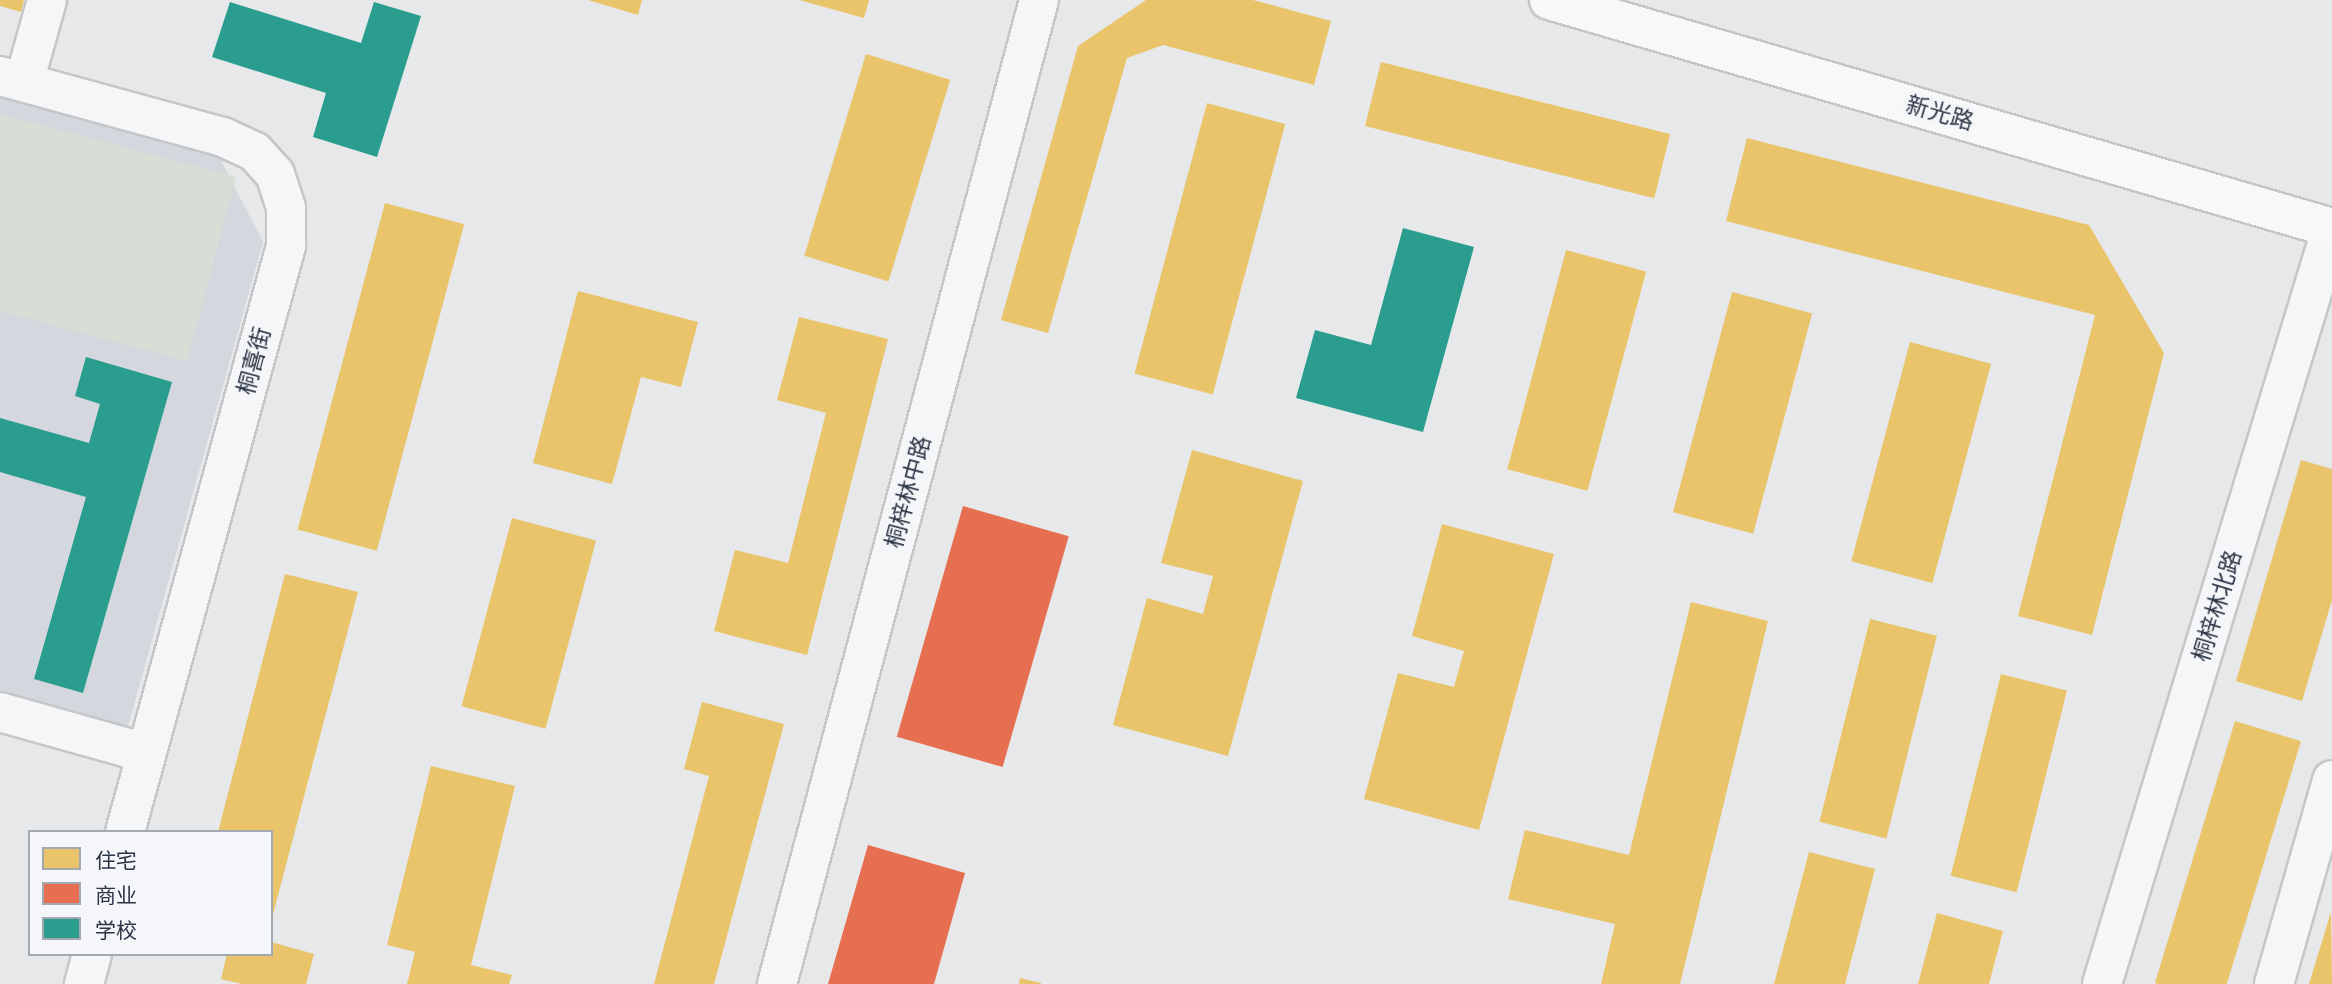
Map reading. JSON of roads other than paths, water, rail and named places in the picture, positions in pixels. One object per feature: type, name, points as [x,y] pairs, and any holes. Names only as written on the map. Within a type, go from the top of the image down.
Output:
[{"type":"main road","name":"新光路","points":[[1574,3],[2332,228]]},
{"type":"street","points":[[12,79],[47,0]]},
{"type":"street","name":"桐梓林中路","points":[[777,984],[1039,0]]},
{"type":"street","name":"桐喜街","points":[[12,79],[223,137],[244,147],[275,174],[286,208],[286,246],[126,830]]},
{"type":"street","name":"桐梓林北路","points":[[2102,984],[2332,228]]},
{"type":"street","points":[[0,712],[146,753]]},
{"type":"street","points":[[2274,984],[2332,780]]},
{"type":"street","points":[[84,984],[91,956]]}]
